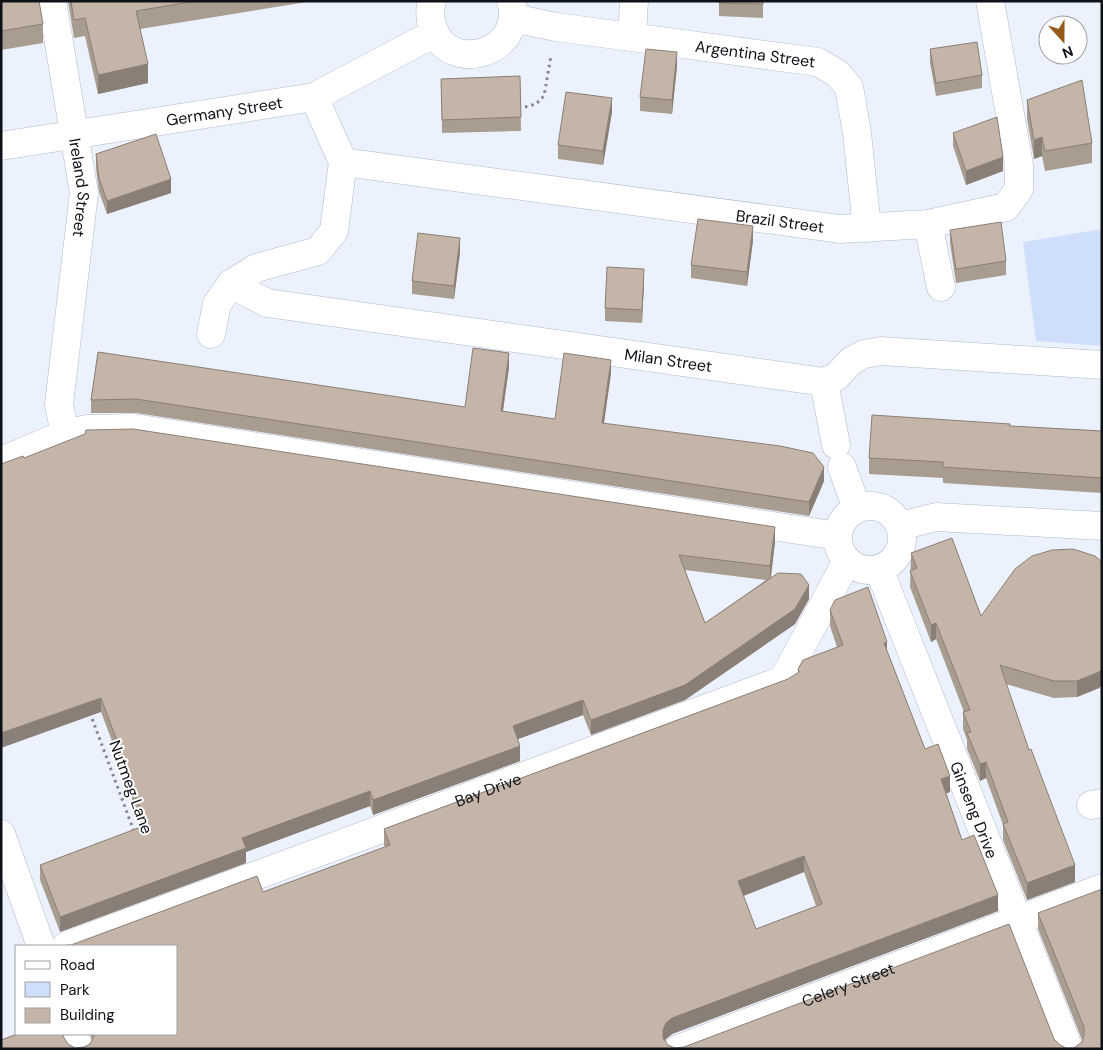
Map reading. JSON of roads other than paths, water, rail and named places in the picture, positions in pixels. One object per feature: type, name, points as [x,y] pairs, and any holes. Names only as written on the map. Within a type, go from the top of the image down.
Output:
[{"type":"street","name":"Ireland Street","points":[[52,1],[84,192],[59,404],[65,434]]},
{"type":"street","points":[[432,1],[430,19],[435,33],[445,45],[460,53],[483,53],[494,48],[504,40],[510,30],[512,10]]},
{"type":"street","points":[[632,36],[634,1]]},
{"type":"street","name":"Brazil Street","points":[[343,162],[840,229],[928,224],[1006,208],[1018,189],[1019,165],[990,1]]},
{"type":"street","name":"Argentina Street","points":[[512,10],[556,27],[818,62],[838,74],[849,88],[857,132],[868,228]]},
{"type":"street","name":"Germany Street","points":[[1,146],[314,96],[435,33]]},
{"type":"street","points":[[212,334],[217,304],[231,284],[256,268],[318,251],[334,231],[343,162],[314,96]]},
{"type":"street","points":[[928,224],[941,288]]},
{"type":"street","name":"Milan Street","points":[[231,284],[267,303],[824,382]]},
{"type":"street","points":[[857,509],[839,456],[824,382],[836,377],[851,361],[864,354],[880,351],[1102,365]]},
{"type":"street","points":[[1,460],[65,434],[86,429],[134,428],[838,536]]},
{"type":"street","points":[[867,506],[887,510],[895,517],[900,526],[903,536],[899,552],[889,564],[879,569],[871,571],[862,570],[847,562],[842,554],[838,536],[844,520],[857,509],[867,506]]},
{"type":"street","points":[[900,526],[936,517],[1102,526]]},
{"type":"street","name":"Bay Drive","points":[[69,945],[783,680],[847,562]]},
{"type":"street","name":"Ginseng Drive","points":[[879,569],[1069,1049]]},
{"type":"street","points":[[1,834],[42,945]]},
{"type":"street","name":"Celery Street","points":[[678,1049],[1102,888]]},
{"type":"street","points":[[74,1035],[79,1049]]}]
